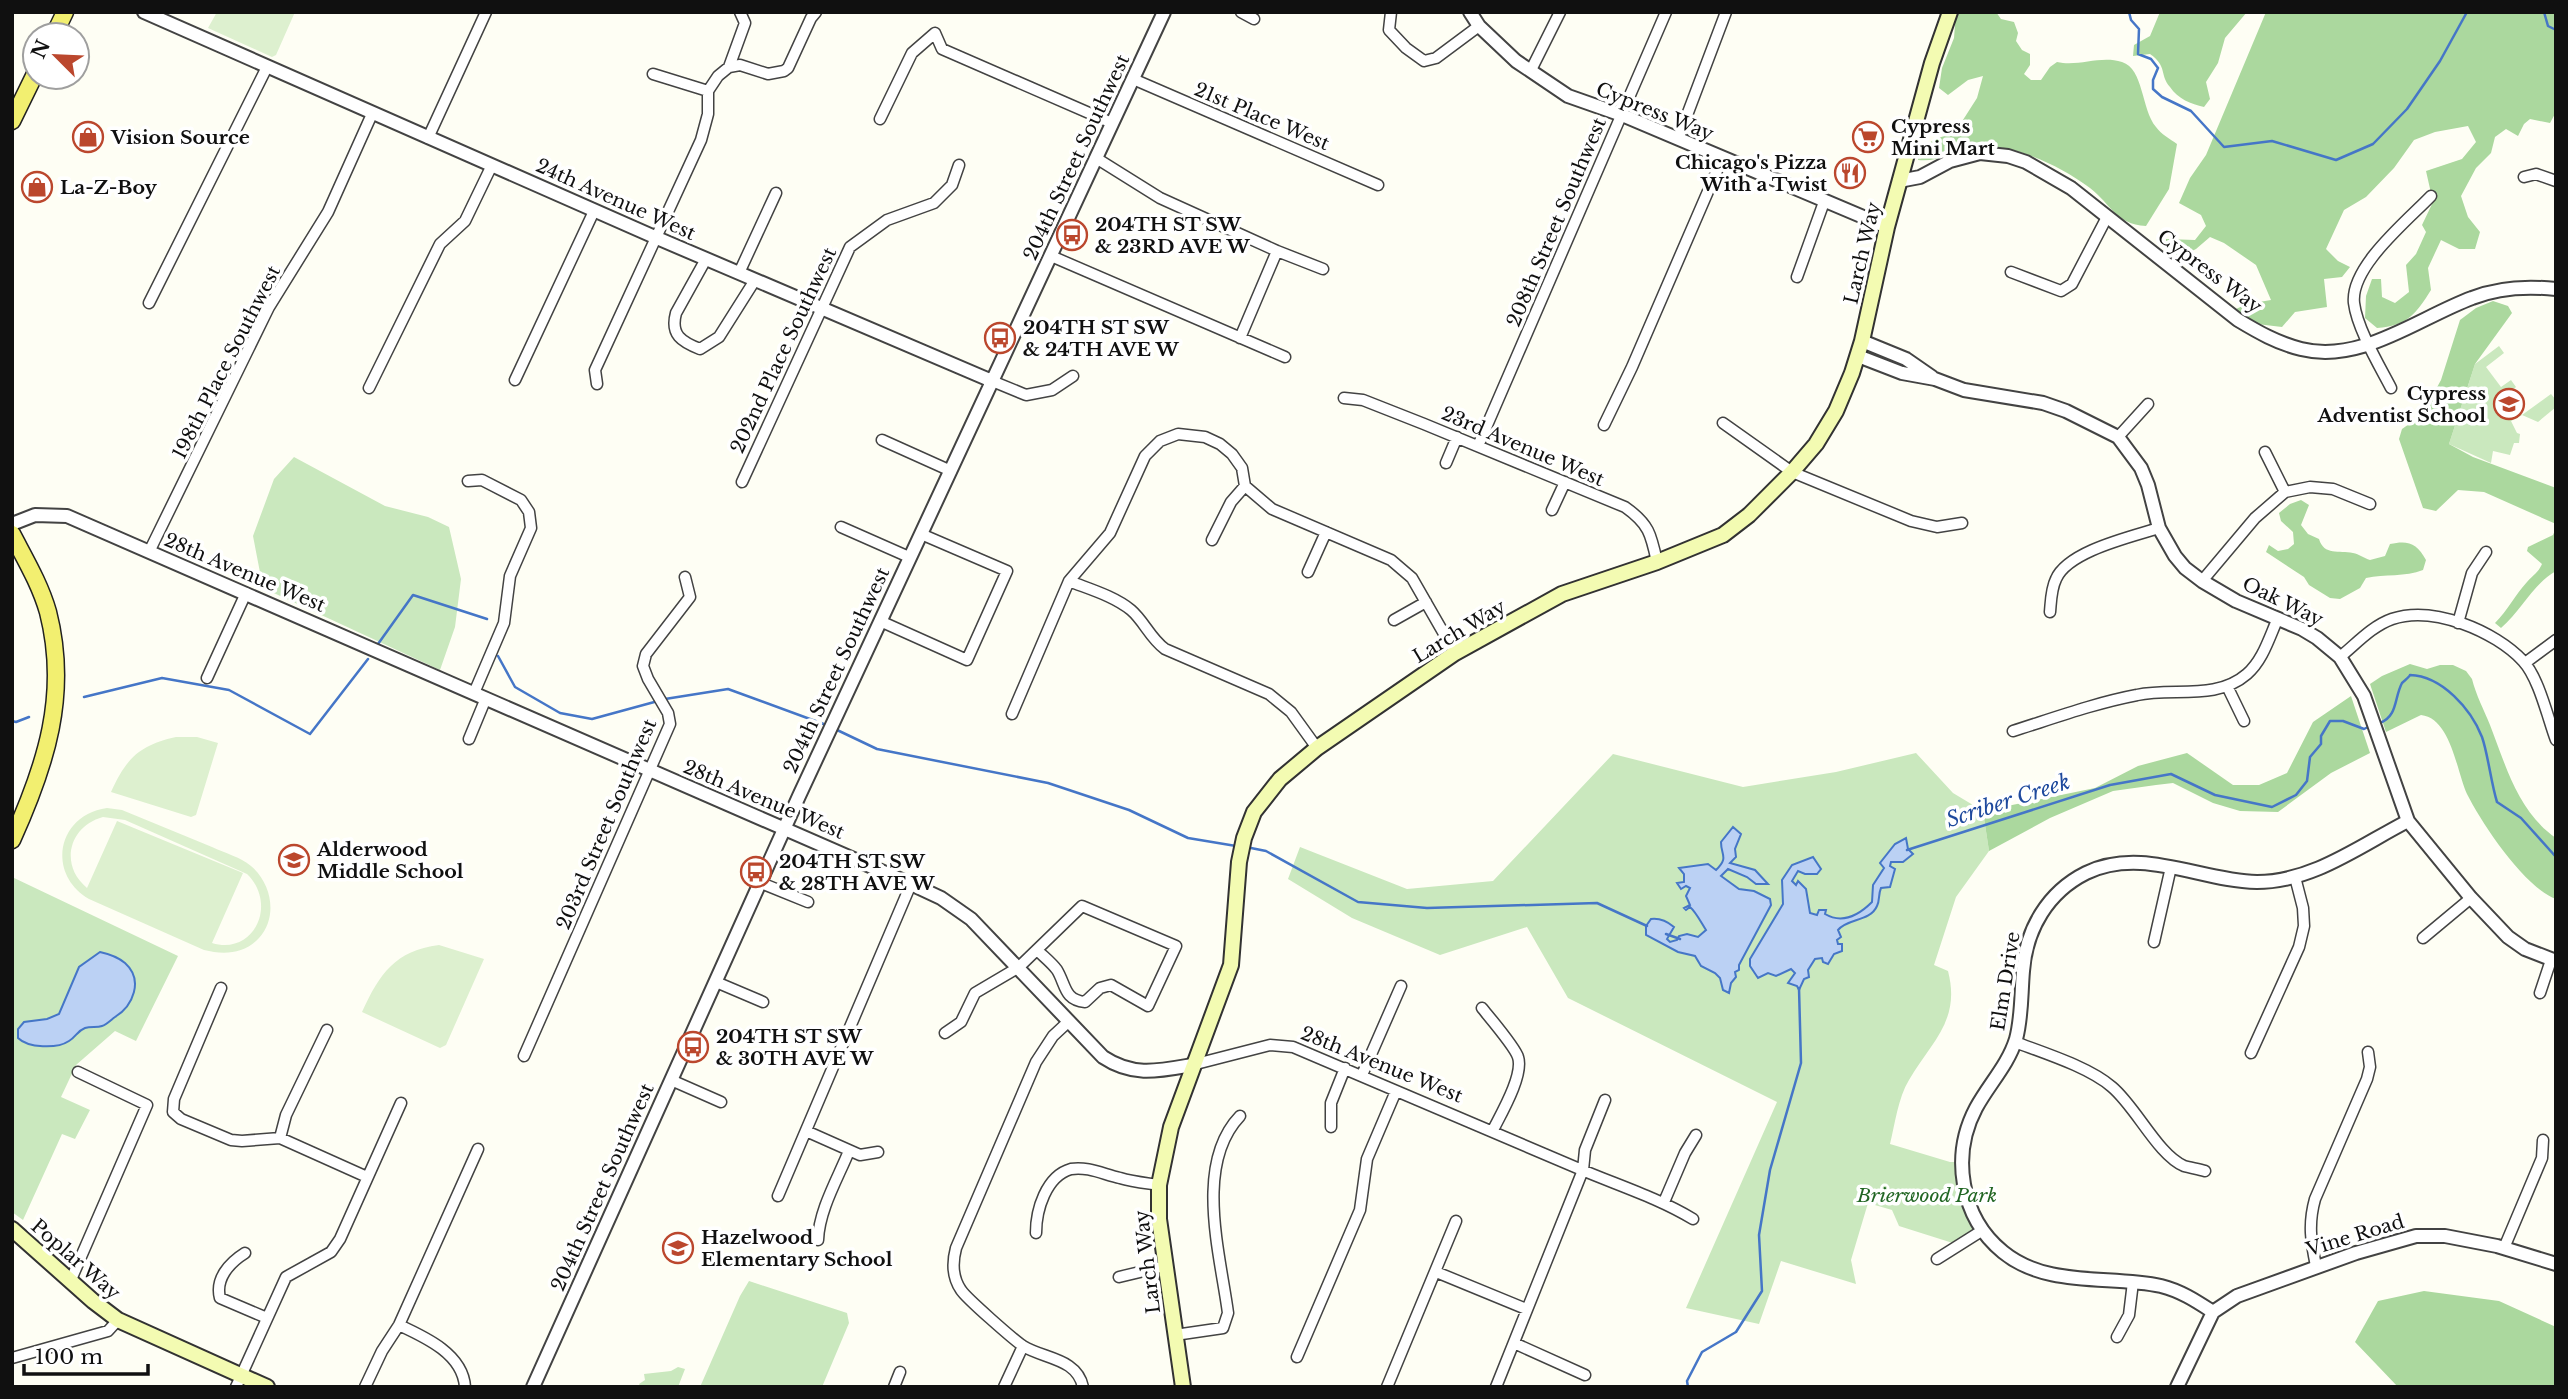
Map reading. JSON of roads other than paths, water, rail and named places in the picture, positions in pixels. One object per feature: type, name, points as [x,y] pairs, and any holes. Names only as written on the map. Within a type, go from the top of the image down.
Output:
[{"type":"main road","name":"Larch Way","points":[[1183,1387],[1159,1219],[1159,1185],[1171,1127],[1231,965],[1239,862],[1244,838],[1254,812],[1268,792],[1317,748],[1455,653],[1562,594],[1657,562],[1723,534],[1749,515],[1792,472],[1815,444],[1836,411],[1858,356],[1886,227],[1950,12]]},
{"type":"main road","points":[[12,121],[27,91]]},
{"type":"main road","points":[[12,534],[35,578],[47,611],[55,671],[55,716],[38,780],[12,840]]},
{"type":"main road","name":"Poplar Way","points":[[12,1229],[70,1282],[118,1320],[238,1381],[267,1387]]},
{"type":"street","name":"24th Avenue West","points":[[144,12],[657,239],[1026,395],[1052,390],[1073,376]]},
{"type":"street","points":[[428,138],[486,12]]},
{"type":"street","points":[[729,67],[744,23],[740,12]]},
{"type":"street","points":[[597,384],[594,370],[701,140],[708,114],[708,91],[718,76],[729,67],[740,65],[768,74],[784,71],[816,12]]},
{"type":"street","points":[[1241,12],[1254,19]]},
{"type":"street","points":[[1391,12],[1389,30],[1406,48],[1424,61],[1436,58],[1479,26]]},
{"type":"street","name":"Cypress Way","points":[[1469,12],[1479,26],[1516,61],[1568,96],[1622,115],[1886,227]]},
{"type":"street","points":[[1531,70],[1560,12]]},
{"type":"street","name":"208th Street Southwest","points":[[1478,446],[1666,12]]},
{"type":"street","points":[[1678,139],[1726,12]]},
{"type":"street","name":"204th Street Southwest","points":[[533,1387],[784,828],[1133,79],[1161,13]]},
{"type":"street","points":[[880,119],[912,53],[935,33],[942,49],[1112,123]]},
{"type":"street","points":[[149,303],[267,67]]},
{"type":"street","points":[[653,74],[708,91]]},
{"type":"street","name":"21st Place West","points":[[1133,79],[1378,185]]},
{"type":"street","name":"198th Place Southwest","points":[[149,552],[269,307],[328,212],[372,114]]},
{"type":"street","name":"Cypress Way","points":[[1899,181],[1920,177],[1950,161],[1987,153],[2008,156],[2041,169],[2071,188],[2238,320],[2265,336],[2303,350],[2325,352],[2369,345],[2472,297],[2503,289],[2555,287]]},
{"type":"street","points":[[1096,158],[1160,198],[1323,269]]},
{"type":"street","points":[[1604,425],[1722,159]]},
{"type":"street","points":[[369,388],[440,244],[466,221],[492,165]]},
{"type":"street","name":"202nd Place Southwest","points":[[742,482],[850,247],[887,220],[934,203],[951,185],[959,165]]},
{"type":"street","points":[[2524,177],[2536,174],[2556,181]]},
{"type":"street","points":[[739,273],[776,193]]},
{"type":"street","points":[[2391,388],[2369,345],[2354,304],[2355,283],[2366,264],[2431,196]]},
{"type":"street","points":[[1797,277],[1824,202]]},
{"type":"street","points":[[515,380],[594,211]]},
{"type":"street","points":[[2011,272],[2061,291],[2066,289],[2072,284],[2107,217]]},
{"type":"street","points":[[1240,338],[1277,251]]},
{"type":"street","points":[[1051,256],[1285,357]]},
{"type":"street","points":[[706,260],[676,313],[674,323],[677,335],[685,343],[701,349],[719,337],[755,280]]},
{"type":"street","points":[[1862,341],[1906,359],[1935,379]]},
{"type":"street","points":[[1858,356],[1902,373],[1935,379]]},
{"type":"street","name":"Oak Way","points":[[1935,379],[1978,394],[2043,403],[2066,411],[2118,437],[2133,456],[2144,477],[2159,528],[2175,556],[2202,581],[2236,601],[2317,638],[2340,657],[2359,685],[2408,821],[2471,898],[2508,937],[2553,960]]},
{"type":"street","name":"23rd Avenue West","points":[[1344,398],[1363,400],[1625,507],[1635,514],[1651,534],[1657,562]]},
{"type":"street","points":[[2118,437],[2148,404]]},
{"type":"street","points":[[1723,423],[1792,472],[1911,521],[1937,527],[1962,523]]},
{"type":"street","points":[[1012,714],[1069,581],[1110,533],[1145,456],[1160,441],[1178,434],[1205,437],[1220,444],[1242,468],[1245,486],[1272,509],[1391,560],[1412,578],[1455,653]]},
{"type":"street","points":[[1446,463],[1457,437]]},
{"type":"street","points":[[883,440],[951,471]]},
{"type":"street","points":[[2265,452],[2285,492]]},
{"type":"street","points":[[468,481],[482,480],[521,500],[528,512],[531,528],[510,576],[504,622],[469,739]]},
{"type":"street","points":[[1552,510],[1566,482]]},
{"type":"street","points":[[1212,540],[1231,502],[1245,486]]},
{"type":"street","points":[[2202,581],[2255,518],[2285,492],[2310,487],[2333,489],[2370,504]]},
{"type":"street","name":"28th Avenue West","points":[[12,524],[35,515],[67,516],[911,884],[958,909],[1018,967],[1103,1057],[1117,1066],[1137,1071],[1157,1071],[1269,1045],[1293,1047],[1664,1202],[1693,1220]]},
{"type":"street","points":[[841,527],[909,557]]},
{"type":"street","points":[[2050,612],[2056,577],[2065,566],[2083,555],[2159,528]]},
{"type":"street","points":[[1308,572],[1326,532]]},
{"type":"street","points":[[880,621],[967,660],[1007,572],[920,534]]},
{"type":"street","points":[[2458,623],[2472,573],[2486,552]]},
{"type":"street","name":"203rd Street Southwest","points":[[524,1056],[651,772],[671,719],[643,666],[646,654],[690,597],[685,577]]},
{"type":"street","points":[[1069,581],[1115,600],[1133,612],[1154,642],[1165,649],[1269,694],[1291,712],[1317,748]]},
{"type":"street","points":[[207,678],[246,593]]},
{"type":"street","points":[[1394,620],[1426,602]]},
{"type":"street","points":[[2340,657],[2376,627],[2397,618],[2418,615],[2458,623],[2488,633],[2525,663],[2556,740]]},
{"type":"street","points":[[2013,730],[2138,694],[2207,691],[2227,686],[2246,674],[2262,655],[2278,618]]},
{"type":"street","points":[[2525,663],[2556,640]]},
{"type":"street","points":[[2227,686],[2244,721]]},
{"type":"street","name":"Elm Drive","points":[[2213,1312],[2175,1291],[2133,1282],[2063,1277],[2029,1268],[2003,1252],[1983,1230],[1974,1215],[1961,1169],[1963,1147],[1977,1106],[2015,1042],[2029,939],[2042,910],[2052,898],[2076,879],[2107,866],[2129,862],[2258,882],[2295,877],[2328,864],[2408,821]]},
{"type":"street","points":[[2154,942],[2171,867]]},
{"type":"street","points":[[2251,1053],[2299,947],[2304,926],[2303,908],[2295,877]]},
{"type":"street","points":[[761,883],[808,902]]},
{"type":"street","points":[[778,1196],[911,884]]},
{"type":"street","points":[[2423,938],[2471,898]]},
{"type":"street","points":[[945,1033],[961,1022],[975,993],[1018,967],[1082,906],[1176,946],[1148,1006],[1111,985],[1100,988],[1085,1002],[1075,1001],[1066,993],[1056,970],[1037,950]]},
{"type":"street","points":[[2540,993],[2553,960]]},
{"type":"street","points":[[716,982],[763,1002]]},
{"type":"street","points":[[1362,1076],[1401,986]]},
{"type":"street","points":[[221,988],[174,1099],[173,1112],[181,1119],[231,1140],[242,1142],[280,1138],[367,1177]]},
{"type":"street","points":[[1482,1008],[1518,1057],[1514,1086],[1493,1130]]},
{"type":"street","points":[[1068,1022],[1053,1036],[1035,1062],[956,1248],[951,1266],[961,1290],[1023,1346],[1068,1364],[1082,1378],[1083,1387]]},
{"type":"street","points":[[280,1138],[286,1115],[327,1030]]},
{"type":"street","points":[[2015,1042],[2096,1076],[2113,1087],[2144,1122],[2162,1149],[2185,1166],[2205,1171]]},
{"type":"street","points":[[2316,1266],[2309,1236],[2310,1219],[2315,1199],[2367,1079],[2370,1067],[2368,1052]]},
{"type":"street","points":[[1331,1127],[1331,1103],[1345,1068]]},
{"type":"street","points":[[70,1282],[147,1105],[78,1072]]},
{"type":"street","points":[[671,1080],[721,1102]]},
{"type":"street","points":[[1297,1357],[1360,1210],[1367,1159],[1396,1091]]},
{"type":"street","points":[[1496,1387],[1583,1170],[1584,1150],[1605,1100]]},
{"type":"street","points":[[238,1381],[286,1277],[331,1252],[340,1239],[401,1102]]},
{"type":"street","points":[[1175,1335],[1223,1328],[1227,1321],[1212,1195],[1219,1154],[1228,1129],[1240,1116]]},
{"type":"street","points":[[806,1131],[860,1155],[878,1152]]},
{"type":"street","points":[[1664,1202],[1685,1153],[1696,1135]]},
{"type":"street","points":[[2504,1248],[2542,1158],[2543,1140]]},
{"type":"street","points":[[365,1387],[382,1351],[399,1325],[478,1149]]},
{"type":"street","points":[[818,1240],[818,1230],[849,1150]]},
{"type":"street","points":[[1036,1233],[1036,1214],[1049,1184],[1070,1170],[1095,1170],[1121,1179],[1159,1185]]},
{"type":"street","points":[[1387,1387],[1456,1221]]},
{"type":"street","points":[[1937,1259],[1983,1230]]},
{"type":"street","name":"Vine Road","points":[[2213,1312],[2236,1296],[2316,1266],[2416,1236],[2445,1237],[2504,1248],[2556,1264]]},
{"type":"street","points":[[244,1253],[229,1266],[223,1276],[218,1288],[220,1298],[267,1318]]},
{"type":"street","points":[[1119,1277],[1165,1266]]},
{"type":"street","points":[[1436,1272],[1526,1308]]},
{"type":"street","points":[[2117,1337],[2129,1315],[2133,1282]]},
{"type":"street","points":[[2177,1387],[2213,1312]]},
{"type":"street","points":[[12,1357],[108,1331],[118,1320]]},
{"type":"street","points":[[399,1325],[438,1344],[461,1371],[465,1387]]},
{"type":"street","points":[[1514,1343],[1584,1375]]},
{"type":"street","points":[[1004,1387],[1023,1346]]},
{"type":"street","points":[[894,1387],[900,1372]]},
{"type":"water","points":[[1733,827],[1741,834],[1735,849],[1736,857],[1730,863],[1755,870],[1768,884],[1756,884],[1728,869],[1721,876],[1739,889],[1754,891],[1770,899],[1771,905],[1739,965],[1739,970],[1735,972],[1736,977],[1731,983],[1729,993],[1723,990],[1720,978],[1701,966],[1695,956],[1678,952],[1646,935],[1646,926],[1651,919],[1672,925],[1674,927],[1667,939],[1670,942],[1687,934],[1698,937],[1706,930],[1690,907],[1686,910],[1684,908],[1690,905],[1686,896],[1690,888],[1686,886],[1681,889],[1677,883],[1684,882],[1684,874],[1679,868],[1708,864],[1716,870],[1723,859],[1721,842]]},
{"type":"water","points":[[1906,838],[1908,849],[1913,854],[1903,862],[1891,862],[1890,866],[1895,869],[1890,887],[1881,888],[1874,911],[1838,930],[1841,937],[1837,940],[1838,944],[1842,944],[1842,951],[1834,954],[1828,964],[1823,962],[1822,958],[1815,959],[1808,970],[1809,977],[1804,979],[1799,990],[1797,986],[1788,983],[1795,973],[1791,969],[1776,976],[1768,973],[1758,978],[1750,966],[1750,959],[1783,904],[1782,880],[1792,865],[1813,857],[1821,869],[1817,874],[1798,871],[1792,881],[1796,885],[1798,881],[1806,889],[1810,913],[1817,915],[1819,910],[1826,910],[1825,914],[1831,917],[1850,917],[1872,902],[1873,885],[1884,868],[1880,863],[1895,844]]},
{"type":"water","points":[[100,952],[122,961],[131,970],[135,985],[127,1006],[104,1025],[85,1028],[64,1044],[35,1045],[18,1038],[18,1029],[24,1022],[47,1019],[59,1014],[79,967]]},
{"type":"waterway","points":[[2129,12],[2131,20],[2139,29],[2138,54],[2151,59],[2158,68],[2153,89],[2162,97],[2191,111],[2224,147],[2272,141],[2336,160],[2373,144],[2407,109],[2440,61],[2467,12]]},
{"type":"waterway","points":[[2544,12],[2548,26],[2556,30]]},
{"type":"waterway","points":[[378,644],[413,595],[487,619]]},
{"type":"waterway","points":[[498,656],[515,687],[560,713],[592,719],[658,701]]},
{"type":"waterway","points":[[84,697],[162,678],[229,690],[310,734],[368,659]]},
{"type":"waterway","name":"Scriber Creek","points":[[2380,723],[2390,716],[2399,689],[2410,675],[2433,681],[2444,688],[2463,705],[2477,726],[2484,744],[2497,802],[2521,818],[2556,857]]},
{"type":"waterway","points":[[665,699],[728,689],[829,726]]},
{"type":"waterway","points":[[12,721],[29,717]]},
{"type":"waterway","name":"Scriber Creek","points":[[1907,850],[2110,785],[2171,774],[2215,795],[2272,807],[2296,795],[2307,781],[2310,757],[2321,744],[2321,736],[2330,721],[2343,721],[2364,729],[2370,726]]},
{"type":"waterway","points":[[835,729],[877,749],[1048,783],[1129,810],[1188,838],[1236,846]]},
{"type":"waterway","points":[[1246,847],[1266,851],[1358,902],[1427,908],[1597,903],[1647,926]]},
{"type":"waterway","points":[[1666,934],[1680,939]]},
{"type":"waterway","name":"Scriber Creek","points":[[1688,1387],[1687,1381],[1702,1352],[1736,1332],[1762,1291],[1759,1235],[1770,1170],[1801,1063],[1799,988]]},
{"type":"place","name":"Vision Source","points":[[88,137]]},
{"type":"place","name":"Cypress Mini Mart","points":[[1868,137]]},
{"type":"place","name":"Chicago's Pizza With a Twist","points":[[1850,173]]},
{"type":"place","name":"La-Z-Boy","points":[[37,187]]},
{"type":"place","name":"204TH ST SW & 23RD AVE W","points":[[1072,235]]},
{"type":"place","name":"204TH ST SW & 24TH AVE W","points":[[1000,338]]},
{"type":"place","name":"Cypress Adventist School","points":[[2509,404]]},
{"type":"place","name":"Alderwood Middle School","points":[[294,860]]},
{"type":"place","name":"204TH ST SW & 28TH AVE W","points":[[756,872]]},
{"type":"place","name":"204TH ST SW & 30TH AVE W","points":[[693,1047]]},
{"type":"place","name":"Hazelwood Elementary School","points":[[678,1248]]},
{"type":"park label","name":"Brierwood Park","points":[[1927,1195]]}]
